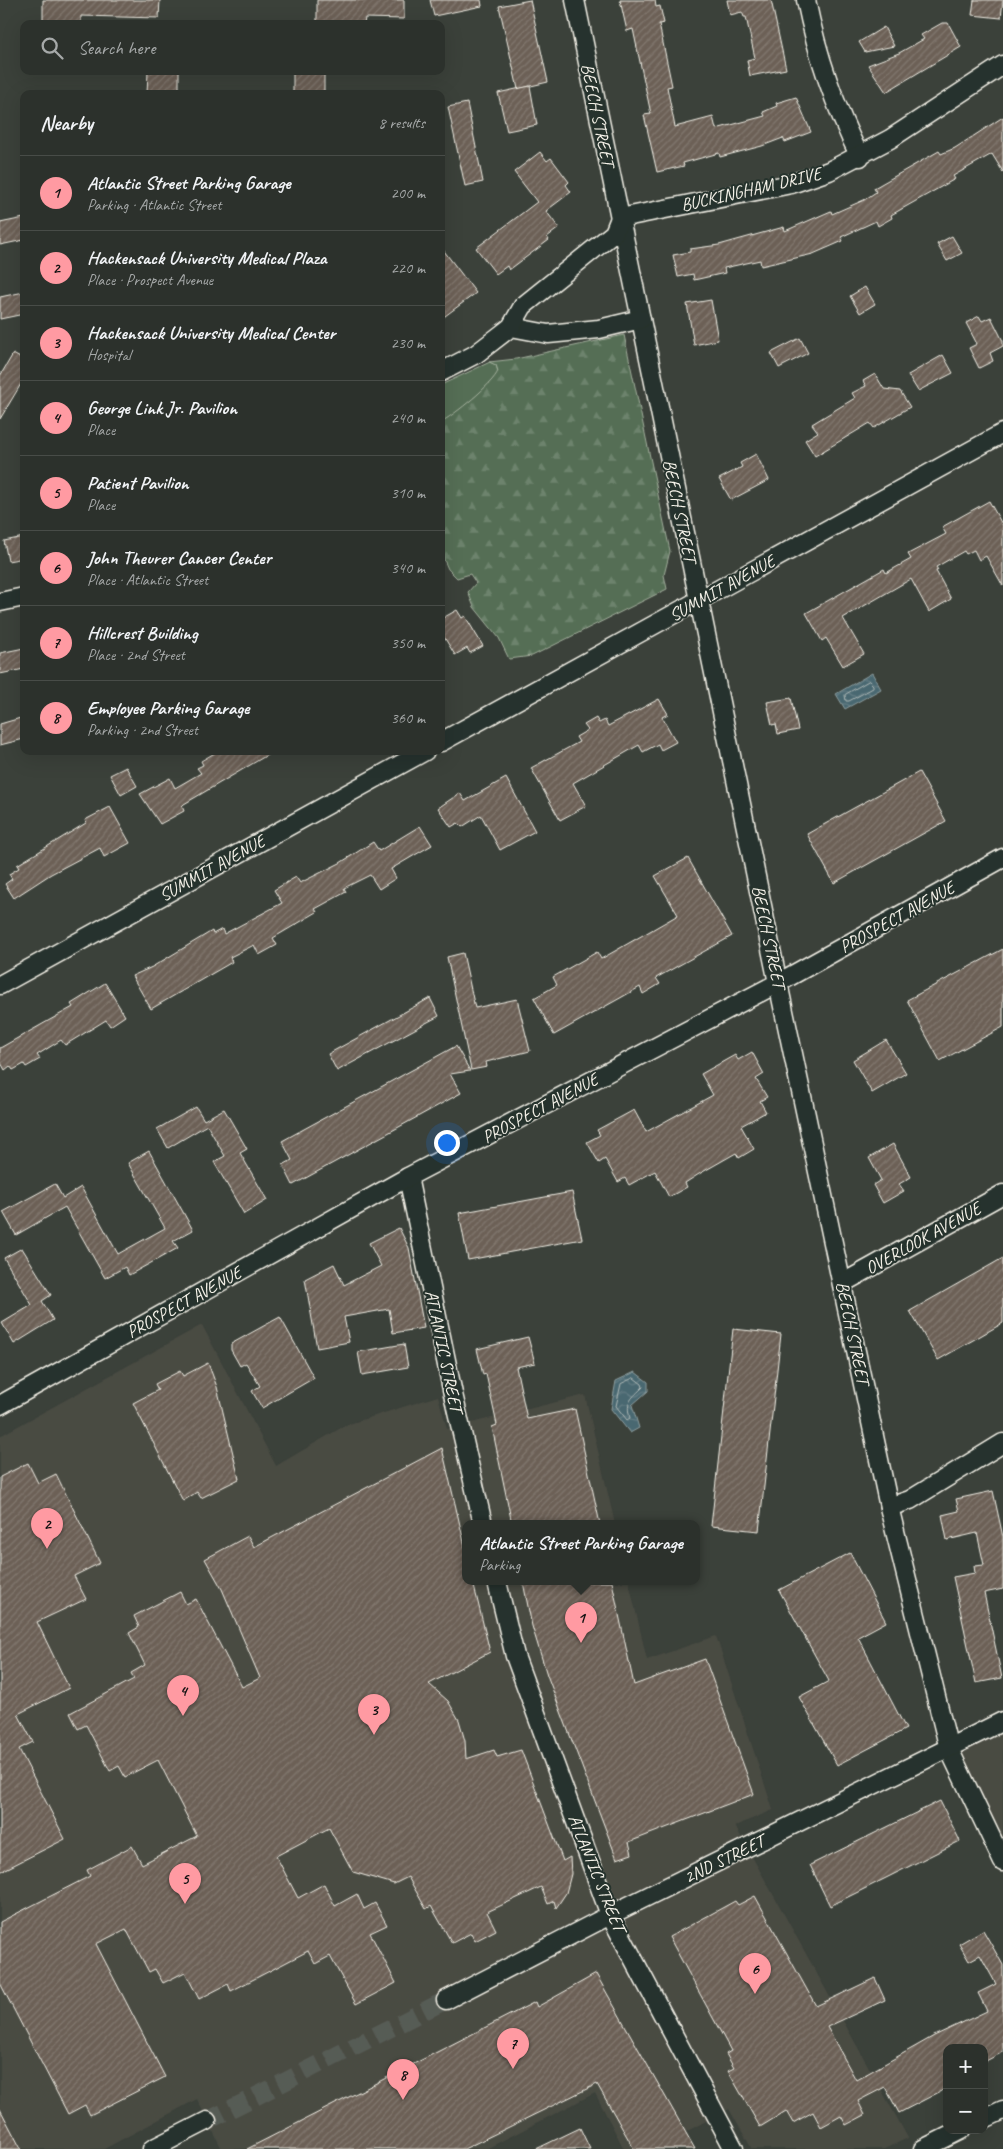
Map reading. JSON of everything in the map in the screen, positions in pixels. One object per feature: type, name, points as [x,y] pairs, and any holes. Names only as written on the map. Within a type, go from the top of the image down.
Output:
[{"type":"street","name":"BEECH STREET","points":[[575,0],[778,983],[889,1507],[949,1748],[1003,1862]]},
{"type":"street","points":[[806,0],[825,75],[842,122],[860,157]]},
{"type":"street","name":"BUCKINGHAM DRIVE","points":[[620,218],[791,184],[829,171],[860,157],[1003,65]]},
{"type":"street","points":[[445,370],[476,354],[511,327],[523,306],[614,233],[620,218]]},
{"type":"street","points":[[511,327],[548,334],[599,329],[641,319]]},
{"type":"street","name":"SUMMIT AVENUE","points":[[445,740],[1003,433]]},
{"type":"street","points":[[0,602],[20,598]]},
{"type":"street","name":"SUMMIT AVENUE","points":[[0,985],[418,755]]},
{"type":"street","name":"PROSPECT AVENUE","points":[[0,1405],[408,1177],[778,983],[1003,858]]},
{"type":"street","name":"ATLANTIC STREET","points":[[408,1177],[453,1394],[482,1520]]},
{"type":"street","name":"OVERLOOK AVENUE","points":[[843,1283],[1003,1194]]},
{"type":"street","points":[[889,1507],[910,1500],[1003,1443]]},
{"type":"street","name":"ATLANTIC STREET","points":[[498,1585],[515,1656],[610,1915],[734,2149]]},
{"type":"street","name":"2ND STREET","points":[[446,2000],[610,1915],[1003,1721]]},
{"type":"street","points":[[988,2117],[1003,2110]]},
{"type":"street","points":[[152,2149],[207,2121]]},
{"type":"street","points":[[923,2149],[954,2134]]},
{"type":"shaded area","points":[[202,1325],[276,1466],[346,1425],[438,1396],[447,1429],[585,1395],[614,1520],[462,1520],[462,1585],[630,1585],[647,1660],[716,1636],[773,1810],[735,1826],[908,2138],[884,2149],[752,2149],[729,2109],[653,2149],[624,2149],[595,2093],[486,2149],[222,2149],[197,2099],[104,2149],[0,2149],[0,1436]]},
{"type":"shaded area","points":[[1003,1721],[1003,1862],[949,1749]]},
{"type":"green space","points":[[624,335],[670,551],[664,575],[667,589],[532,656],[509,659],[499,638],[474,607],[468,592],[476,583],[470,574],[457,578],[448,569],[445,562],[445,419],[472,399],[495,377],[498,371],[496,365],[489,362],[516,359]]},
{"type":"green space","points":[[490,362],[496,365],[498,372],[489,384],[473,399],[445,419],[445,383]]},
{"type":"water","points":[[872,673],[881,689],[845,709],[836,694]]},
{"type":"water","points":[[635,1372],[648,1382],[648,1391],[632,1405],[639,1428],[630,1433],[611,1409],[616,1381]]},
{"type":"building","points":[[43,0],[160,0],[159,18],[81,16],[81,20],[43,20]]},
{"type":"building","points":[[317,0],[404,0],[404,19],[317,20]]},
{"type":"building","points":[[430,0],[481,0],[482,6],[434,16]]},
{"type":"building","points":[[530,0],[548,82],[518,89],[499,6]]},
{"type":"building","points":[[620,0],[655,0],[656,7],[660,6],[664,23],[659,24],[672,86],[667,87],[675,127],[713,117],[716,129],[765,116],[763,112],[777,106],[776,103],[796,97],[811,132],[785,142],[783,138],[762,146],[720,157],[719,153],[683,163],[684,166],[657,172],[644,115],[651,114],[633,29],[627,31]]},
{"type":"building","points":[[727,0],[771,0],[786,69],[750,76],[747,60],[755,58],[746,17],[744,17],[742,12],[730,15]]},
{"type":"building","points":[[974,0],[1003,0],[1001,18],[972,15]]},
{"type":"building","points":[[942,23],[948,23],[961,47],[886,92],[868,65],[899,53],[924,39],[921,35]]},
{"type":"building","points":[[884,27],[894,46],[865,52],[859,42]]},
{"type":"building","points":[[148,75],[179,75],[179,90],[147,90]]},
{"type":"building","points":[[293,75],[324,75],[324,90],[293,90]]},
{"type":"building","points":[[530,86],[537,125],[507,131],[498,93]]},
{"type":"building","points":[[467,103],[483,182],[465,186],[448,107]]},
{"type":"building","points":[[1003,117],[1003,172],[992,154],[953,176],[955,179],[891,215],[892,218],[878,226],[876,221],[841,237],[843,241],[813,254],[761,266],[760,260],[724,268],[725,273],[694,280],[693,274],[678,277],[673,255],[690,252],[690,249],[719,245],[784,227],[785,231],[831,211],[832,214],[864,200],[876,192],[874,188],[939,151],[941,154],[955,148]]},
{"type":"building","points":[[540,152],[547,161],[551,158],[569,182],[566,185],[571,192],[546,211],[559,228],[547,237],[549,240],[509,270],[507,266],[496,274],[476,248],[537,202],[514,172]]},
{"type":"building","points":[[20,219],[20,241],[0,245],[0,223]]},
{"type":"building","points":[[952,236],[962,253],[947,261],[937,244]]},
{"type":"building","points":[[445,252],[476,293],[445,316]]},
{"type":"building","points":[[865,287],[875,304],[860,313],[850,296]]},
{"type":"building","points":[[20,293],[20,315],[0,319],[0,297]]},
{"type":"building","points":[[711,300],[718,340],[694,345],[687,304]]},
{"type":"building","points":[[979,316],[982,321],[991,317],[1003,341],[1003,346],[990,353],[993,361],[979,368],[969,348],[977,344],[966,323]]},
{"type":"building","points":[[800,338],[808,353],[779,368],[771,353]]},
{"type":"building","points":[[13,354],[20,358],[20,386],[0,419],[0,376]]},
{"type":"building","points":[[943,355],[953,373],[918,391],[908,375]]},
{"type":"building","points":[[875,374],[884,389],[900,391],[910,407],[874,428],[870,423],[815,456],[805,440],[818,432],[812,424],[855,398],[852,393],[866,386],[863,381]]},
{"type":"building","points":[[756,454],[769,480],[731,500],[719,479],[742,467],[740,463]]},
{"type":"building","points":[[989,501],[1003,526],[1003,586],[986,556],[979,560],[974,550],[966,554],[964,551],[936,567],[938,570],[936,571],[951,599],[929,612],[911,579],[843,618],[864,654],[843,666],[826,638],[822,641],[806,613],[884,569],[886,573],[911,559],[908,554],[946,534],[942,527]]},
{"type":"building","points":[[20,538],[20,559],[8,561],[4,541]]},
{"type":"building","points":[[457,610],[462,618],[465,616],[483,646],[470,653],[467,648],[455,655],[445,639],[445,617]]},
{"type":"building","points":[[20,649],[20,670],[0,674],[0,653]]},
{"type":"building","points":[[791,698],[798,730],[778,734],[776,724],[772,725],[767,702]]},
{"type":"building","points":[[659,699],[668,714],[662,717],[676,742],[661,750],[658,744],[643,752],[639,745],[573,783],[586,806],[560,820],[531,768],[579,742],[576,737],[588,730],[584,725],[596,718],[599,723],[605,720],[608,726]]},
{"type":"building","points":[[20,718],[20,740],[0,745],[0,724]]},
{"type":"building","points":[[211,755],[267,755],[184,804],[182,806],[184,811],[160,824],[140,794],[170,778],[175,788],[201,773],[197,768],[203,765],[201,761]]},
{"type":"building","points":[[126,767],[137,786],[121,795],[110,775]]},
{"type":"building","points":[[919,772],[946,821],[834,883],[807,834]]},
{"type":"building","points":[[506,778],[535,831],[500,850],[481,815],[462,827],[458,823],[451,827],[438,808],[460,793],[465,801]]},
{"type":"building","points":[[110,807],[130,843],[104,857],[100,848],[51,874],[14,898],[5,884],[12,879],[9,874],[19,868],[17,865],[86,823],[85,820]]},
{"type":"building","points":[[420,826],[432,845],[391,869],[396,878],[379,889],[370,875],[344,888],[346,892],[315,909],[317,912],[273,938],[277,945],[259,955],[254,945],[230,957],[232,962],[151,1009],[132,976],[152,967],[212,931],[213,934],[222,929],[224,934],[282,903],[274,890],[296,877],[300,883],[340,863],[373,842],[379,851]]},
{"type":"building","points":[[688,858],[732,936],[656,978],[660,984],[643,994],[640,987],[554,1035],[534,998],[557,985],[553,977],[597,952],[601,959],[678,915],[655,876]]},
{"type":"building","points":[[1003,949],[1003,1027],[940,1061],[907,1000]]},
{"type":"building","points":[[463,953],[475,1008],[517,999],[530,1051],[486,1062],[487,1067],[471,1070],[447,957]]},
{"type":"building","points":[[105,983],[125,1016],[110,1026],[106,1020],[65,1045],[61,1040],[37,1055],[40,1059],[26,1067],[24,1064],[13,1070],[10,1066],[5,1070],[0,1061],[0,1048],[73,1007],[71,1004]]},
{"type":"building","points":[[430,998],[439,1016],[337,1071],[328,1054]]},
{"type":"building","points":[[886,1040],[906,1073],[872,1093],[853,1060]]},
{"type":"building","points":[[456,1046],[470,1071],[450,1074],[461,1093],[293,1185],[283,1165],[292,1160],[282,1141]]},
{"type":"building","points":[[752,1052],[764,1074],[756,1079],[767,1097],[760,1101],[766,1112],[741,1126],[754,1149],[739,1158],[736,1153],[685,1183],[687,1187],[669,1197],[655,1171],[629,1185],[625,1178],[618,1182],[605,1159],[599,1163],[587,1142],[600,1135],[597,1130],[634,1110],[646,1132],[713,1095],[701,1074],[735,1055],[738,1060]]},
{"type":"building","points":[[196,1107],[204,1120],[224,1109],[247,1149],[240,1153],[267,1200],[244,1214],[214,1162],[225,1156],[207,1125],[168,1148],[157,1129]]},
{"type":"building","points":[[893,1144],[911,1177],[899,1184],[904,1191],[883,1203],[873,1185],[881,1180],[869,1158]]},
{"type":"building","points":[[149,1151],[193,1230],[173,1241],[178,1248],[129,1275],[125,1267],[105,1278],[65,1207],[16,1235],[3,1212],[55,1184],[63,1198],[81,1187],[118,1254],[165,1228],[128,1163]]},
{"type":"building","points":[[572,1192],[582,1239],[468,1260],[459,1213]]},
{"type":"building","points":[[399,1228],[409,1248],[424,1328],[393,1333],[389,1309],[344,1317],[349,1342],[317,1348],[305,1279],[334,1264],[344,1285],[381,1266],[369,1243]]},
{"type":"building","points":[[22,1248],[51,1295],[42,1301],[53,1320],[14,1344],[2,1323],[32,1305],[4,1258]]},
{"type":"building","points":[[1003,1258],[1003,1323],[938,1360],[910,1311]]},
{"type":"building","points":[[280,1317],[314,1378],[262,1408],[252,1391],[260,1386],[246,1363],[240,1366],[231,1350],[231,1344]]},
{"type":"building","points":[[733,1329],[781,1334],[759,1531],[711,1526]]},
{"type":"building","points":[[528,1337],[535,1363],[516,1367],[527,1419],[575,1409],[599,1520],[511,1520],[492,1427],[497,1425],[486,1374],[483,1375],[477,1349]]},
{"type":"building","points":[[404,1344],[408,1367],[362,1375],[358,1352]]},
{"type":"building","points":[[208,1363],[217,1387],[239,1479],[201,1498],[197,1492],[183,1501],[133,1403],[158,1390],[155,1384],[180,1371],[183,1376]]},
{"type":"building","points":[[442,1448],[462,1534],[462,1585],[474,1585],[490,1652],[429,1684],[448,1701],[459,1720],[465,1741],[466,1759],[494,1750],[497,1757],[521,1750],[563,1861],[570,1857],[571,1874],[566,1893],[556,1908],[554,1901],[548,1904],[541,1887],[487,1912],[496,1930],[475,1941],[471,1933],[452,1943],[431,1906],[426,1909],[408,1877],[394,1884],[353,1872],[329,1828],[276,1856],[298,1898],[324,1884],[335,1906],[357,1894],[364,1909],[375,1903],[387,1925],[370,1933],[396,1983],[356,2004],[330,1956],[315,1964],[308,1951],[231,1991],[228,1984],[199,1999],[185,1972],[163,1983],[155,1969],[149,1972],[126,1929],[96,1944],[165,2077],[90,2115],[85,2105],[68,2114],[0,1983],[0,1922],[90,1876],[87,1870],[132,1846],[142,1864],[197,1836],[158,1760],[125,1777],[119,1766],[110,1771],[86,1725],[78,1729],[70,1713],[134,1679],[131,1673],[145,1665],[129,1633],[139,1627],[134,1616],[180,1592],[186,1604],[196,1599],[242,1687],[260,1678],[222,1589],[205,1559],[248,1536],[254,1547]]},
{"type":"building","points":[[28,1463],[38,1483],[56,1474],[100,1563],[74,1576],[86,1599],[37,1622],[69,1688],[18,1714],[33,1742],[19,1749],[65,1839],[0,1872],[0,1477]]},
{"type":"building","points":[[993,1491],[1003,1537],[1003,1589],[984,1593],[1002,1678],[976,1683],[953,1577],[975,1573],[974,1566],[984,1565],[977,1533],[947,1540],[942,1515],[959,1511],[956,1499]]},
{"type":"building","points":[[850,1553],[886,1622],[858,1637],[906,1729],[837,1765],[799,1697],[829,1681],[779,1590]]},
{"type":"building","points":[[524,1585],[613,1585],[634,1685],[705,1659],[754,1794],[629,1842],[632,1854],[617,1859],[547,1675],[532,1626]]},
{"type":"building","points":[[940,1801],[960,1841],[830,1906],[810,1865]]},
{"type":"building","points":[[755,1896],[816,2006],[875,1978],[885,2000],[827,2027],[856,2080],[934,2036],[987,2011],[978,1993],[996,1984],[980,1955],[969,1961],[959,1944],[983,1930],[1003,1965],[1003,2052],[988,2060],[988,2044],[943,2044],[943,2090],[899,2113],[885,2087],[858,2101],[865,2115],[846,2125],[841,2116],[821,2127],[813,2112],[793,2123],[786,2111],[760,2127],[728,2071],[734,2068],[726,2054],[731,2051],[669,1937],[735,1901],[738,1905]]},
{"type":"building","points":[[596,1974],[695,2149],[634,2149],[597,2084],[464,2149],[247,2149],[535,2002],[537,2007]]},
{"type":"building","points":[[0,2109],[21,2149],[0,2149]]},
{"type":"building","points":[[580,2128],[590,2149],[536,2149]]},
{"type":"tunnel","points":[[207,2121],[446,2000]]},
{"type":"place","name":"Hackensack University Medical Plaza","points":[[47,1549]]},
{"type":"place","name":"Atlantic Street Parking Garage","points":[[581,1643]]},
{"type":"place","name":"George Link Jr. Pavilion","points":[[183,1716]]},
{"type":"place","name":"Hackensack University Medical Center","points":[[374,1735]]},
{"type":"place","name":"Patient Pavilion","points":[[185,1904]]},
{"type":"place","name":"John Theurer Cancer Center","points":[[755,1994]]},
{"type":"place","name":"Hillcrest Building","points":[[513,2069]]},
{"type":"place","name":"Employee Parking Garage","points":[[403,2100]]}]
